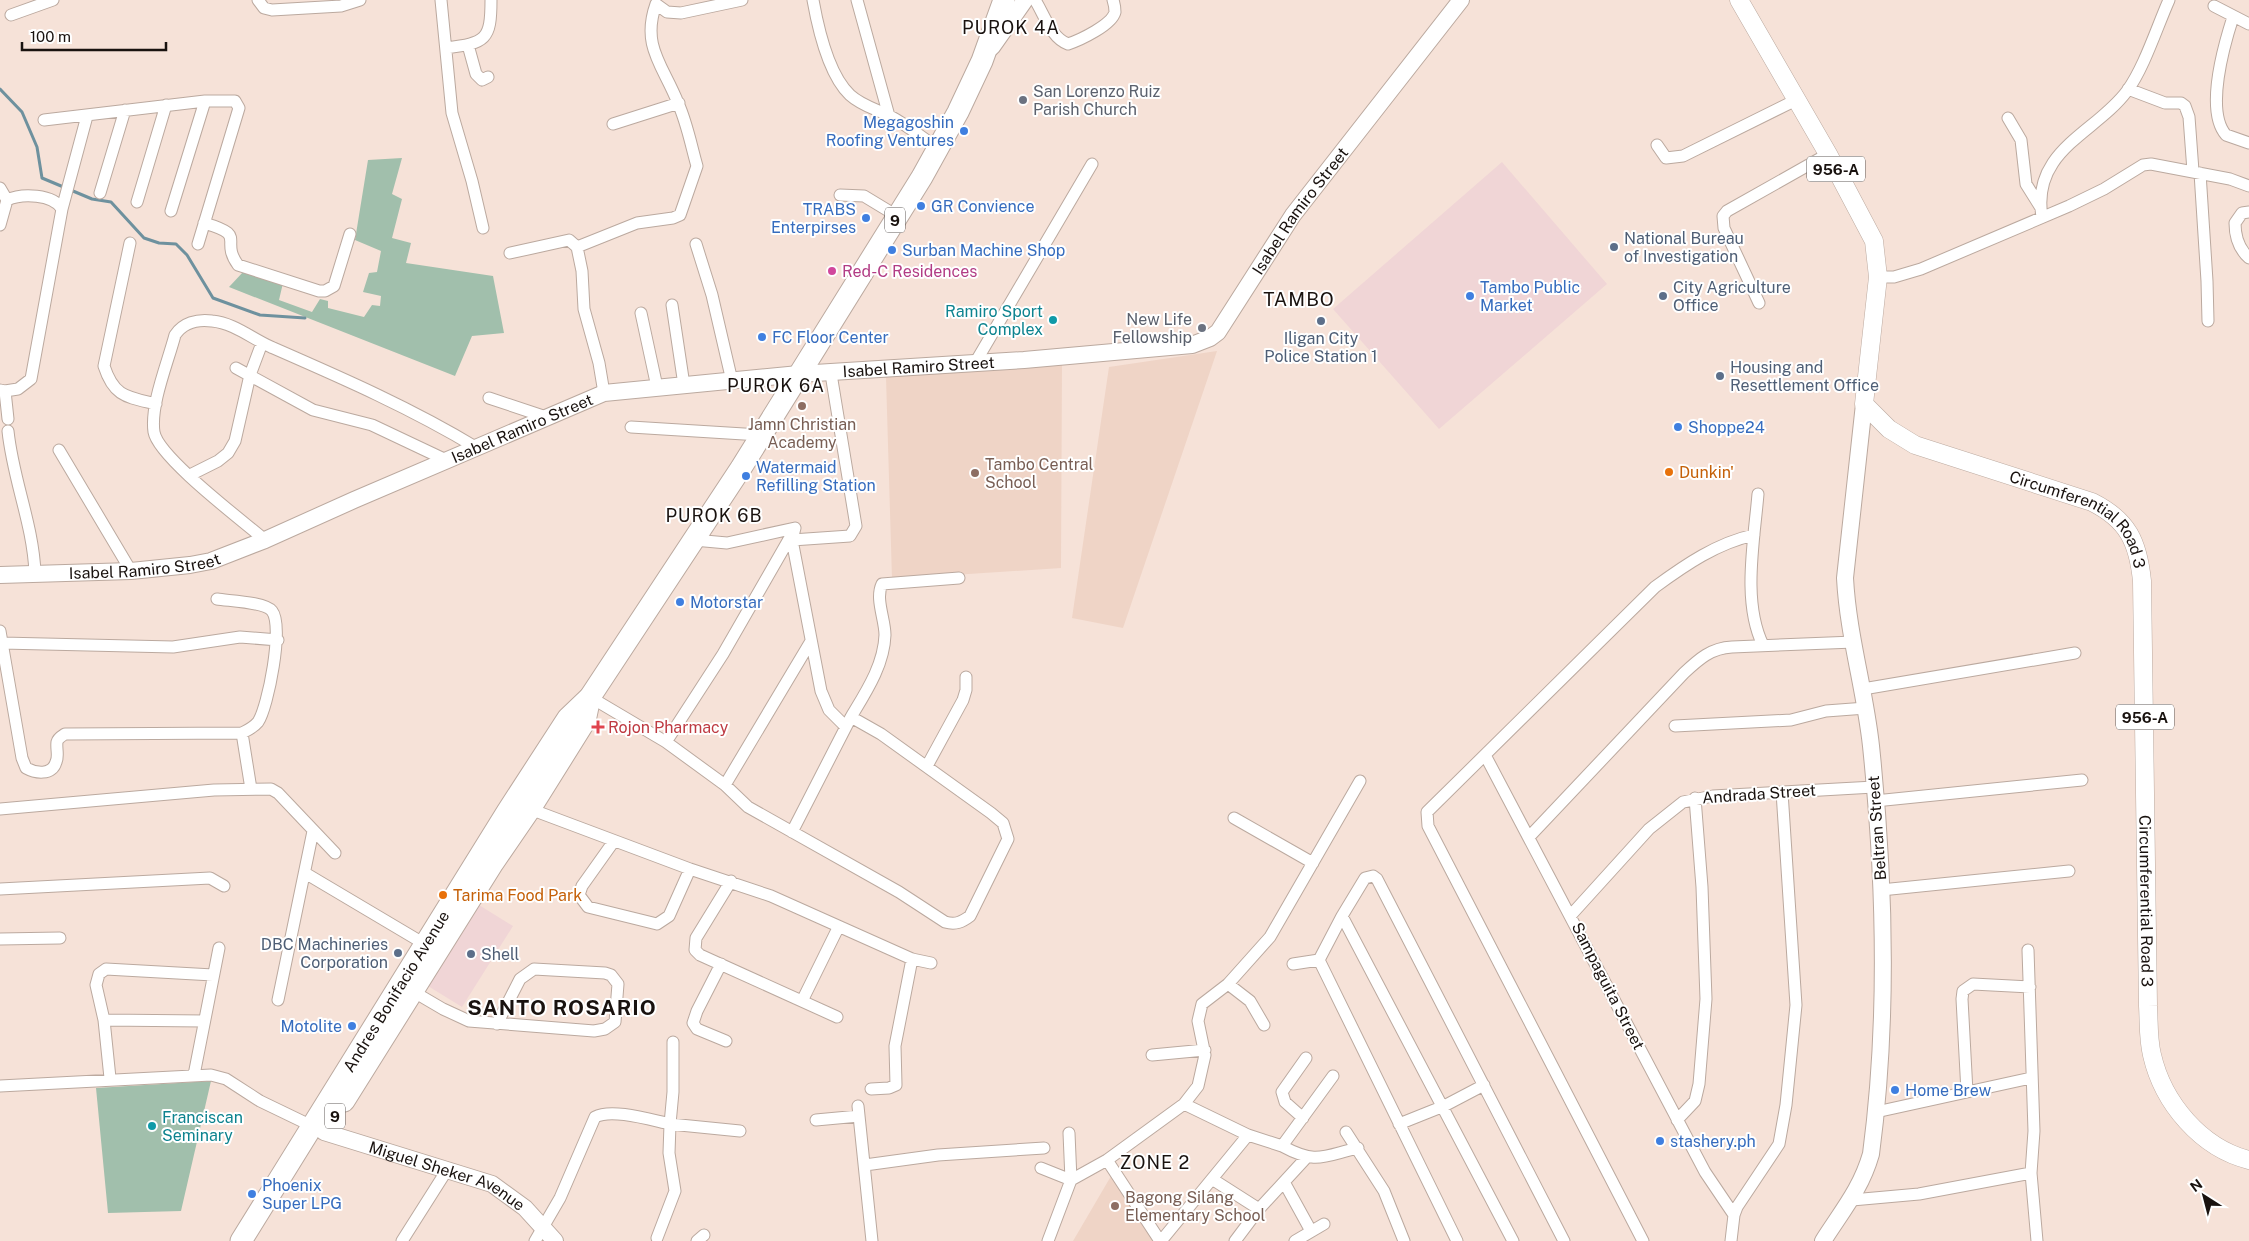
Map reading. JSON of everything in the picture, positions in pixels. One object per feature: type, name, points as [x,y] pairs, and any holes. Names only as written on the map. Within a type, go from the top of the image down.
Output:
[{"type":"highway","name":"Andres Bonifacio Avenue","points":[[981,62],[996,0]]},
{"type":"highway","name":"Andres Bonifacio Avenue","points":[[257,1241],[318,1129],[432,948],[568,718],[590,697],[694,540],[938,148],[981,62],[1004,0]]},
{"type":"highway","name":"Andres Bonifacio Avenue","points":[[241,1241],[414,992],[432,948],[530,809],[585,721],[590,697]]},
{"type":"main road","name":"956-A","points":[[1739,0],[1828,154],[1874,241],[1878,277],[1864,404]]},
{"type":"main road","name":"Circumferential Road 3","points":[[1864,404],[1889,429],[1915,445],[2092,502],[2107,509],[2118,519],[2134,542],[2139,554],[2142,581],[2148,1006],[2152,1055],[2166,1092],[2190,1125],[2205,1139],[2222,1149],[2249,1160]]},
{"type":"street","points":[[11,15],[53,0]]},
{"type":"street","points":[[258,0],[264,8],[272,10],[306,5],[341,6],[360,0]]},
{"type":"street","points":[[441,0],[452,113],[472,181],[482,228]]},
{"type":"street","points":[[446,48],[468,45],[483,38],[490,29],[492,18],[491,0]]},
{"type":"street","points":[[577,247],[637,223],[673,218],[680,215],[697,166],[679,103],[653,47],[649,33],[650,21],[657,2],[667,12],[681,13],[742,0]]},
{"type":"street","points":[[813,0],[817,20],[832,65],[842,86],[860,103],[889,116],[938,148]]},
{"type":"street","points":[[857,0],[889,116]]},
{"type":"street","points":[[981,62],[1025,0]]},
{"type":"street","points":[[1035,0],[1055,35],[1068,44],[1091,34],[1111,19],[1115,12],[1113,0]]},
{"type":"street","name":"Isabel Ramiro Street","points":[[0,575],[131,571],[211,561],[265,540],[604,393],[799,374],[831,374],[1192,345],[1210,338],[1218,332],[1293,215],[1461,0]]},
{"type":"street","points":[[2041,212],[2043,184],[2059,156],[2077,136],[2116,103],[2128,89],[2169,0]]},
{"type":"street","points":[[2214,6],[2249,24]]},
{"type":"street","points":[[2233,17],[2218,74],[2218,122],[2226,135],[2249,143]]},
{"type":"street","points":[[468,45],[476,74],[482,80],[488,78]]},
{"type":"street","points":[[2128,89],[2165,104],[2181,103],[2185,106],[2196,172],[2207,281],[2208,321]]},
{"type":"street","points":[[1657,145],[1662,156],[1666,158],[1683,156],[1796,100]]},
{"type":"street","points":[[171,211],[205,101]]},
{"type":"street","points":[[44,120],[205,101],[235,101],[239,108],[198,244]]},
{"type":"street","points":[[613,124],[679,103]]},
{"type":"street","points":[[137,202],[166,105]]},
{"type":"street","points":[[100,193],[125,110]]},
{"type":"street","points":[[8,419],[3,391],[18,389],[31,379],[62,209],[88,116]]},
{"type":"street","points":[[2008,118],[2021,140],[2026,184],[2041,212]]},
{"type":"street","points":[[1759,303],[1724,228],[1723,216],[1727,211],[1828,154]]},
{"type":"street","points":[[975,363],[1092,164]]},
{"type":"street","points":[[1878,277],[1894,277],[1921,269],[2041,212],[2104,189],[2143,165],[2151,164],[2196,172],[2249,186]]},
{"type":"street","points":[[0,188],[7,200],[0,226]]},
{"type":"street","points":[[840,195],[864,196],[897,216]]},
{"type":"street","points":[[7,200],[14,197],[49,199],[62,209]]},
{"type":"street","points":[[2249,212],[2242,213],[2235,223],[2242,252],[2249,258]]},
{"type":"street","points":[[204,223],[226,229],[230,233],[232,254],[238,265],[319,291],[326,291],[334,286],[350,234]]},
{"type":"street","points":[[510,253],[569,240],[577,247],[582,270],[584,309],[599,363],[604,393]]},
{"type":"street","points":[[130,243],[104,366],[109,383],[122,396],[156,404]]},
{"type":"street","points":[[696,244],[712,295],[732,381]]},
{"type":"street","points":[[672,305],[684,385]]},
{"type":"street","points":[[641,314],[658,387]]},
{"type":"street","points":[[265,540],[190,475],[172,458],[156,438],[154,430],[156,404],[175,335],[181,327],[192,322],[211,320],[232,326],[262,342],[387,397],[477,448]]},
{"type":"street","points":[[190,475],[218,460],[235,442],[250,375],[262,342]]},
{"type":"street","points":[[236,368],[313,410],[372,425],[446,460]]},
{"type":"street","points":[[792,540],[850,536],[856,526],[831,374]]},
{"type":"street","points":[[490,398],[546,417]]},
{"type":"street","name":"Beltran Street","points":[[1823,1241],[1852,1200],[1865,1176],[1871,1154],[1884,1002],[1881,890],[1875,794],[1866,708],[1845,578],[1864,404]]},
{"type":"street","points":[[631,427],[760,435]]},
{"type":"street","points":[[8,431],[10,453],[34,546],[35,573]]},
{"type":"street","points":[[59,450],[131,571]]},
{"type":"street","points":[[1758,494],[1751,604],[1756,631],[1763,645]]},
{"type":"street","points":[[590,697],[666,742],[725,786],[748,807],[899,892],[945,922],[953,924],[962,922],[970,916],[1005,847],[1008,838],[1007,830],[991,812],[927,766],[834,716],[824,702],[792,540],[796,528]]},
{"type":"street","points":[[694,540],[727,543],[796,528]]},
{"type":"street","points":[[666,742],[724,654],[796,528]]},
{"type":"street","points":[[1643,1241],[1428,826],[1427,812],[1655,587],[1681,568],[1726,543],[1754,535]]},
{"type":"street","points":[[792,832],[848,722],[871,683],[884,647],[885,633],[879,595],[882,584],[959,578]]},
{"type":"street","points":[[217,599],[265,606],[272,611],[276,621],[278,640],[259,721],[252,728],[242,733],[65,734],[57,742],[57,761],[53,768],[44,772],[34,772],[26,768],[22,758],[1,637],[173,647],[240,637],[278,640]]},
{"type":"street","points":[[725,786],[811,641]]},
{"type":"street","points":[[1529,837],[1699,659],[1720,648],[1854,642]]},
{"type":"street","points":[[1863,689],[2075,653]]},
{"type":"street","points":[[927,766],[963,700],[966,690],[966,677]]},
{"type":"street","points":[[1675,726],[1791,720],[1826,710],[1866,708]]},
{"type":"street","points":[[242,733],[251,789]]},
{"type":"street","name":"Sampaguita Street","points":[[1485,755],[1705,1172],[1734,1215]]},
{"type":"street","name":"Andrada Street","points":[[1571,915],[1649,828],[1675,807],[1695,798],[1782,792],[1875,794],[2082,780]]},
{"type":"street","points":[[1071,1180],[1107,1160],[1184,1104],[1198,1086],[1205,1050],[1198,1021],[1198,1013],[1202,1004],[1228,984],[1270,937],[1360,781]]},
{"type":"street","points":[[0,809],[251,789],[271,790],[278,793],[335,853]]},
{"type":"street","points":[[1731,1241],[1734,1215],[1778,1144],[1786,1105],[1796,1005],[1782,792]]},
{"type":"street","points":[[1677,1120],[1695,1101],[1699,1084],[1706,999],[1702,888],[1695,798]]},
{"type":"street","points":[[530,809],[690,869],[731,881],[770,896],[838,928],[912,959],[931,963]]},
{"type":"street","points":[[1234,818],[1313,863]]},
{"type":"street","points":[[278,1000],[314,831]]},
{"type":"street","points":[[614,841],[582,886],[579,894],[588,907],[657,924],[669,916],[690,869]]},
{"type":"street","points":[[1881,890],[2069,871]]},
{"type":"street","points":[[305,873],[432,948]]},
{"type":"street","points":[[1319,960],[1365,878],[1373,876],[1564,1241]]},
{"type":"street","points":[[0,889],[210,878],[224,886]]},
{"type":"street","points":[[731,881],[694,944],[700,955],[837,1018]]},
{"type":"street","points":[[1342,916],[1444,1106],[1513,1241]]},
{"type":"street","points":[[802,1001],[838,928]]},
{"type":"street","points":[[0,939],[60,938]]},
{"type":"street","points":[[194,1075],[219,948]]},
{"type":"street","points":[[2028,950],[2034,1131],[2032,1173],[2037,1241]]},
{"type":"street","points":[[871,1089],[889,1088],[896,1085],[895,1046],[912,959]]},
{"type":"street","points":[[1293,964],[1319,960]]},
{"type":"street","points":[[1319,960],[1457,1241]]},
{"type":"street","points":[[722,964],[693,1022],[698,1028],[726,1041]]},
{"type":"street","points":[[414,992],[443,1009],[469,1021],[497,1024],[594,1031],[605,1029],[615,1022],[618,984],[611,975],[605,973],[534,969],[520,979],[497,1024]]},
{"type":"street","points":[[110,1078],[104,1020],[96,985],[98,974],[106,970],[213,975]]},
{"type":"street","points":[[1228,984],[1247,997],[1264,1025]]},
{"type":"street","points":[[1967,1092],[1963,991],[1973,984],[2030,987]]},
{"type":"street","points":[[104,1020],[204,1021]]},
{"type":"street","points":[[656,1240],[675,1191],[668,1153],[673,1042]]},
{"type":"street","points":[[1152,1055],[1205,1050]]},
{"type":"street","points":[[1303,1118],[1285,1102],[1282,1092],[1306,1058]]},
{"type":"street","points":[[0,1086],[110,1078],[211,1075],[226,1080],[260,1101],[318,1129]]},
{"type":"street","points":[[1282,1146],[1333,1076]]},
{"type":"street","points":[[1876,1112],[2031,1078]]},
{"type":"street","points":[[1399,1124],[1444,1106],[1484,1085]]},
{"type":"street","points":[[1184,1104],[1248,1135],[1282,1146],[1306,1158],[1328,1156],[1358,1148]]},
{"type":"street","points":[[816,1120],[858,1111],[872,1241]]},
{"type":"street","points":[[535,1241],[560,1198],[590,1123],[595,1117],[601,1114],[612,1114],[670,1124],[740,1131]]},
{"type":"street","name":"Miguel Sheker Avenue","points":[[318,1129],[492,1184],[512,1196],[544,1227],[555,1241]]},
{"type":"street","points":[[1346,1132],[1384,1191],[1404,1241]]},
{"type":"street","points":[[1048,1241],[1071,1180],[1069,1133]]},
{"type":"street","points":[[1107,1160],[1161,1241],[1248,1135]]},
{"type":"street","points":[[865,1165],[938,1155],[1044,1148]]},
{"type":"street","points":[[1235,1241],[1259,1210],[1306,1158]]},
{"type":"street","points":[[1040,1168],[1071,1180]]},
{"type":"street","points":[[402,1241],[447,1170]]},
{"type":"street","points":[[1852,1200],[1919,1194],[2032,1173]]},
{"type":"street","points":[[1212,1179],[1259,1210]]},
{"type":"street","points":[[1284,1182],[1311,1231]]},
{"type":"street","points":[[1295,1241],[1324,1224]]},
{"type":"shaded area","name":"Tambo Public Market","points":[[1502,162],[1607,284],[1439,429],[1333,309]]},
{"type":"shaded area","points":[[1217,351],[1123,628],[1072,618],[1109,367]]},
{"type":"shaded area","name":"Tambo Central School","points":[[1062,363],[1061,568],[892,579],[886,377]]},
{"type":"shaded area","points":[[479,905],[513,926],[462,1007],[428,986]]},
{"type":"shaded area","name":"Bagong Silang Elementary School","points":[[1114,1171],[1159,1241],[1073,1241]]},
{"type":"green space","points":[[402,158],[392,194],[402,199],[392,238],[411,243],[406,263],[493,276],[504,333],[472,336],[455,376],[229,287],[244,271],[283,283],[279,300],[312,312],[320,299],[328,301],[328,308],[364,317],[372,305],[380,306],[381,296],[363,292],[369,273],[377,272],[381,251],[355,240],[368,160]]},
{"type":"green space","points":[[211,1081],[181,1211],[108,1213],[96,1088]]},
{"type":"waterway","points":[[0,89],[22,112],[37,147],[42,178],[92,199],[111,202],[144,238],[159,243],[176,244],[187,255],[213,298],[260,315],[305,318]]},
{"type":"place","name":"San Lorenzo Ruiz Parish Church","points":[[1023,100]]},
{"type":"place","name":"Megagoshin Roofing Ventures","points":[[964,131]]},
{"type":"place","name":"GR Convience","points":[[921,206]]},
{"type":"place","name":"TRABS Enterpirses","points":[[866,218]]},
{"type":"place","name":"National Bureau of Investigation","points":[[1614,247]]},
{"type":"place","name":"Surban Machine Shop","points":[[892,250]]},
{"type":"place","name":"Red-C Residences","points":[[832,271]]},
{"type":"place","name":"Tambo Public Market","points":[[1470,296]]},
{"type":"place","name":"City Agriculture Office","points":[[1663,296]]},
{"type":"place","name":"Ramiro Sport Complex","points":[[1053,320]]},
{"type":"place","name":"Iligan City Police Station 1","points":[[1321,321]]},
{"type":"place","name":"New Life Fellowship","points":[[1202,328]]},
{"type":"place","name":"FC Floor Center","points":[[762,337]]},
{"type":"place","name":"Housing and Resettlement Office","points":[[1720,376]]},
{"type":"place","name":"Jamn Christian Academy","points":[[802,406]]},
{"type":"place","name":"Shoppe24","points":[[1678,427]]},
{"type":"place","name":"Dunkin'","points":[[1669,472]]},
{"type":"place","name":"Tambo Central School","points":[[975,473]]},
{"type":"place","name":"Watermaid Refilling Station","points":[[746,476]]},
{"type":"place","name":"Motorstar","points":[[680,602]]},
{"type":"place","name":"Rojon Pharmacy","points":[[598,727]]},
{"type":"place","name":"Tarima Food Park","points":[[443,895]]},
{"type":"place","name":"DBC Machineries Corporation","points":[[398,953]]},
{"type":"place","name":"Shell","points":[[471,954]]},
{"type":"place","name":"Motolite","points":[[352,1026]]},
{"type":"place","name":"Home Brew","points":[[1895,1090]]},
{"type":"place","name":"Franciscan Seminary","points":[[152,1126]]},
{"type":"place","name":"stashery.ph","points":[[1660,1141]]},
{"type":"place","name":"Phoenix Super LPG","points":[[252,1194]]},
{"type":"place","name":"Bagong Silang Elementary School","points":[[1115,1206]]},
{"type":"district","name":"PUROK 4A","points":[[1011,27]]},
{"type":"district","name":"TAMBO","points":[[1299,299]]},
{"type":"district","name":"PUROK 6A","points":[[776,385]]},
{"type":"district","name":"PUROK 6B","points":[[714,515]]},
{"type":"district","name":"SANTO ROSARIO","points":[[562,1007]]},
{"type":"district","name":"ZONE 2","points":[[1155,1162]]}]
